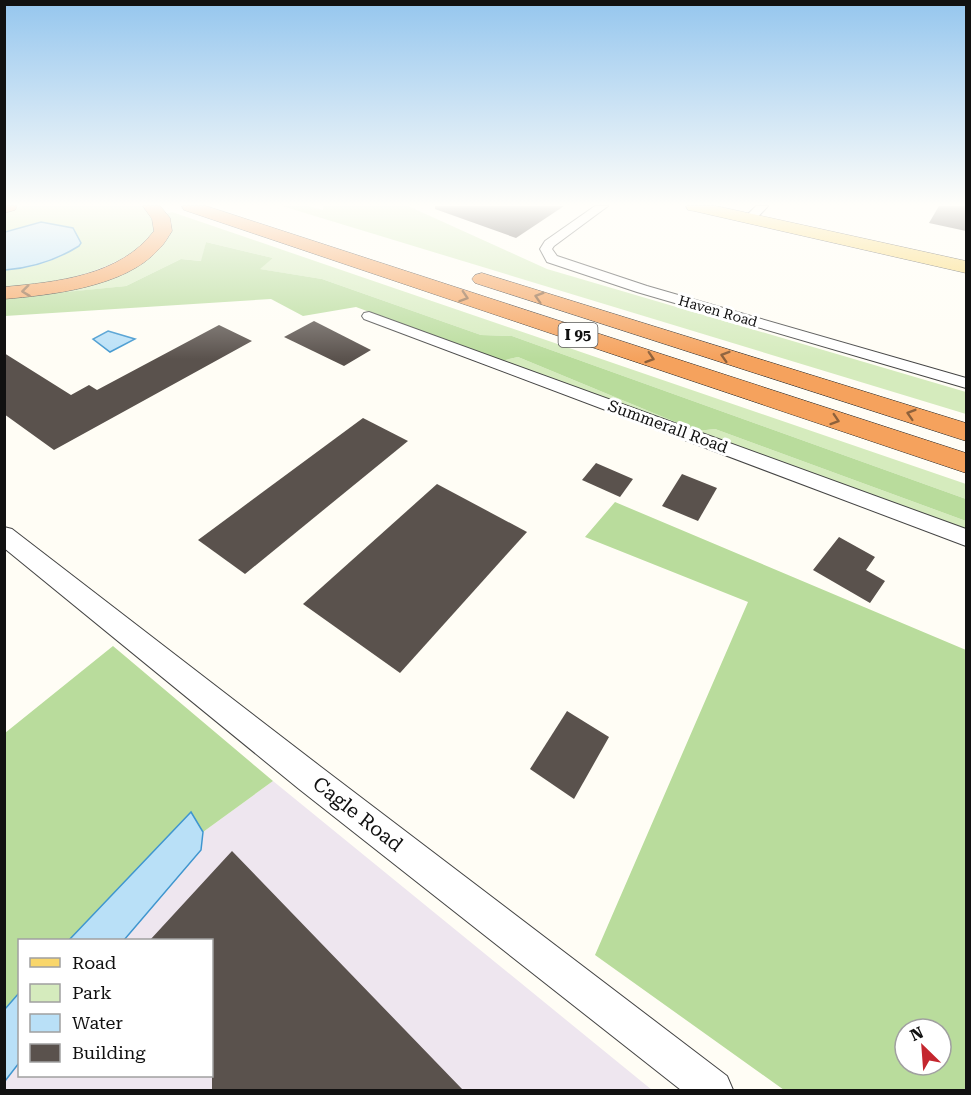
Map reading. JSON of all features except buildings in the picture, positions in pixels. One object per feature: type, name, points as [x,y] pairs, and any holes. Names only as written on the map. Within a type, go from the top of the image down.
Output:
[{"type":"highway","points":[[4,293],[69,283],[114,270],[138,257]]},
{"type":"highway","name":"I 95","points":[[344,257],[966,463]]},
{"type":"highway","name":"I 95","points":[[466,274],[966,432]]},
{"type":"main road","points":[[928,257],[966,267]]},
{"type":"street","name":"Haven Road","points":[[551,257],[642,289],[966,382]]},
{"type":"street","name":"Summerall Road","points":[[369,316],[672,426],[966,538]]},
{"type":"street","name":"Cagle Road","points":[[4,535],[310,778],[713,1090]]},
{"type":"shaded area","points":[[273,781],[652,1090],[5,1090],[5,1081],[18,1064],[18,1077],[213,1077],[213,939],[125,939],[201,850],[203,832]]},
{"type":"green space","points":[[59,257],[123,257],[106,266],[73,277],[5,289],[5,270],[25,268]]},
{"type":"green space","points":[[146,257],[203,257],[202,261],[181,259],[126,286],[49,294]]},
{"type":"green space","points":[[202,257],[273,258],[260,269],[322,279],[481,335],[512,336],[966,499],[966,521],[715,429],[697,431],[518,357],[501,361],[356,307],[303,316],[271,299],[5,316],[5,298],[126,286],[181,259],[201,261]]},
{"type":"green space","points":[[269,257],[304,257],[966,484],[966,499],[512,336],[481,335],[322,279],[259,269],[273,258]]},
{"type":"green space","points":[[450,257],[521,257],[547,269],[966,392],[966,414]]},
{"type":"green space","points":[[518,357],[697,431],[715,429],[966,521],[966,533],[501,361]]},
{"type":"green space","points":[[615,502],[966,650],[966,1090],[784,1090],[595,955],[748,602],[585,537]]},
{"type":"green space","points":[[113,646],[273,781],[203,832],[190,813],[70,939],[18,939],[18,994],[5,1009],[5,733]]},
{"type":"water","points":[[5,257],[58,257],[25,268],[5,270]]},
{"type":"water","points":[[108,331],[135,339],[110,352],[93,339]]},
{"type":"water","points":[[191,812],[203,832],[201,850],[125,939],[70,939]]},
{"type":"water","points":[[18,994],[18,1064],[5,1081],[5,1009]]}]
